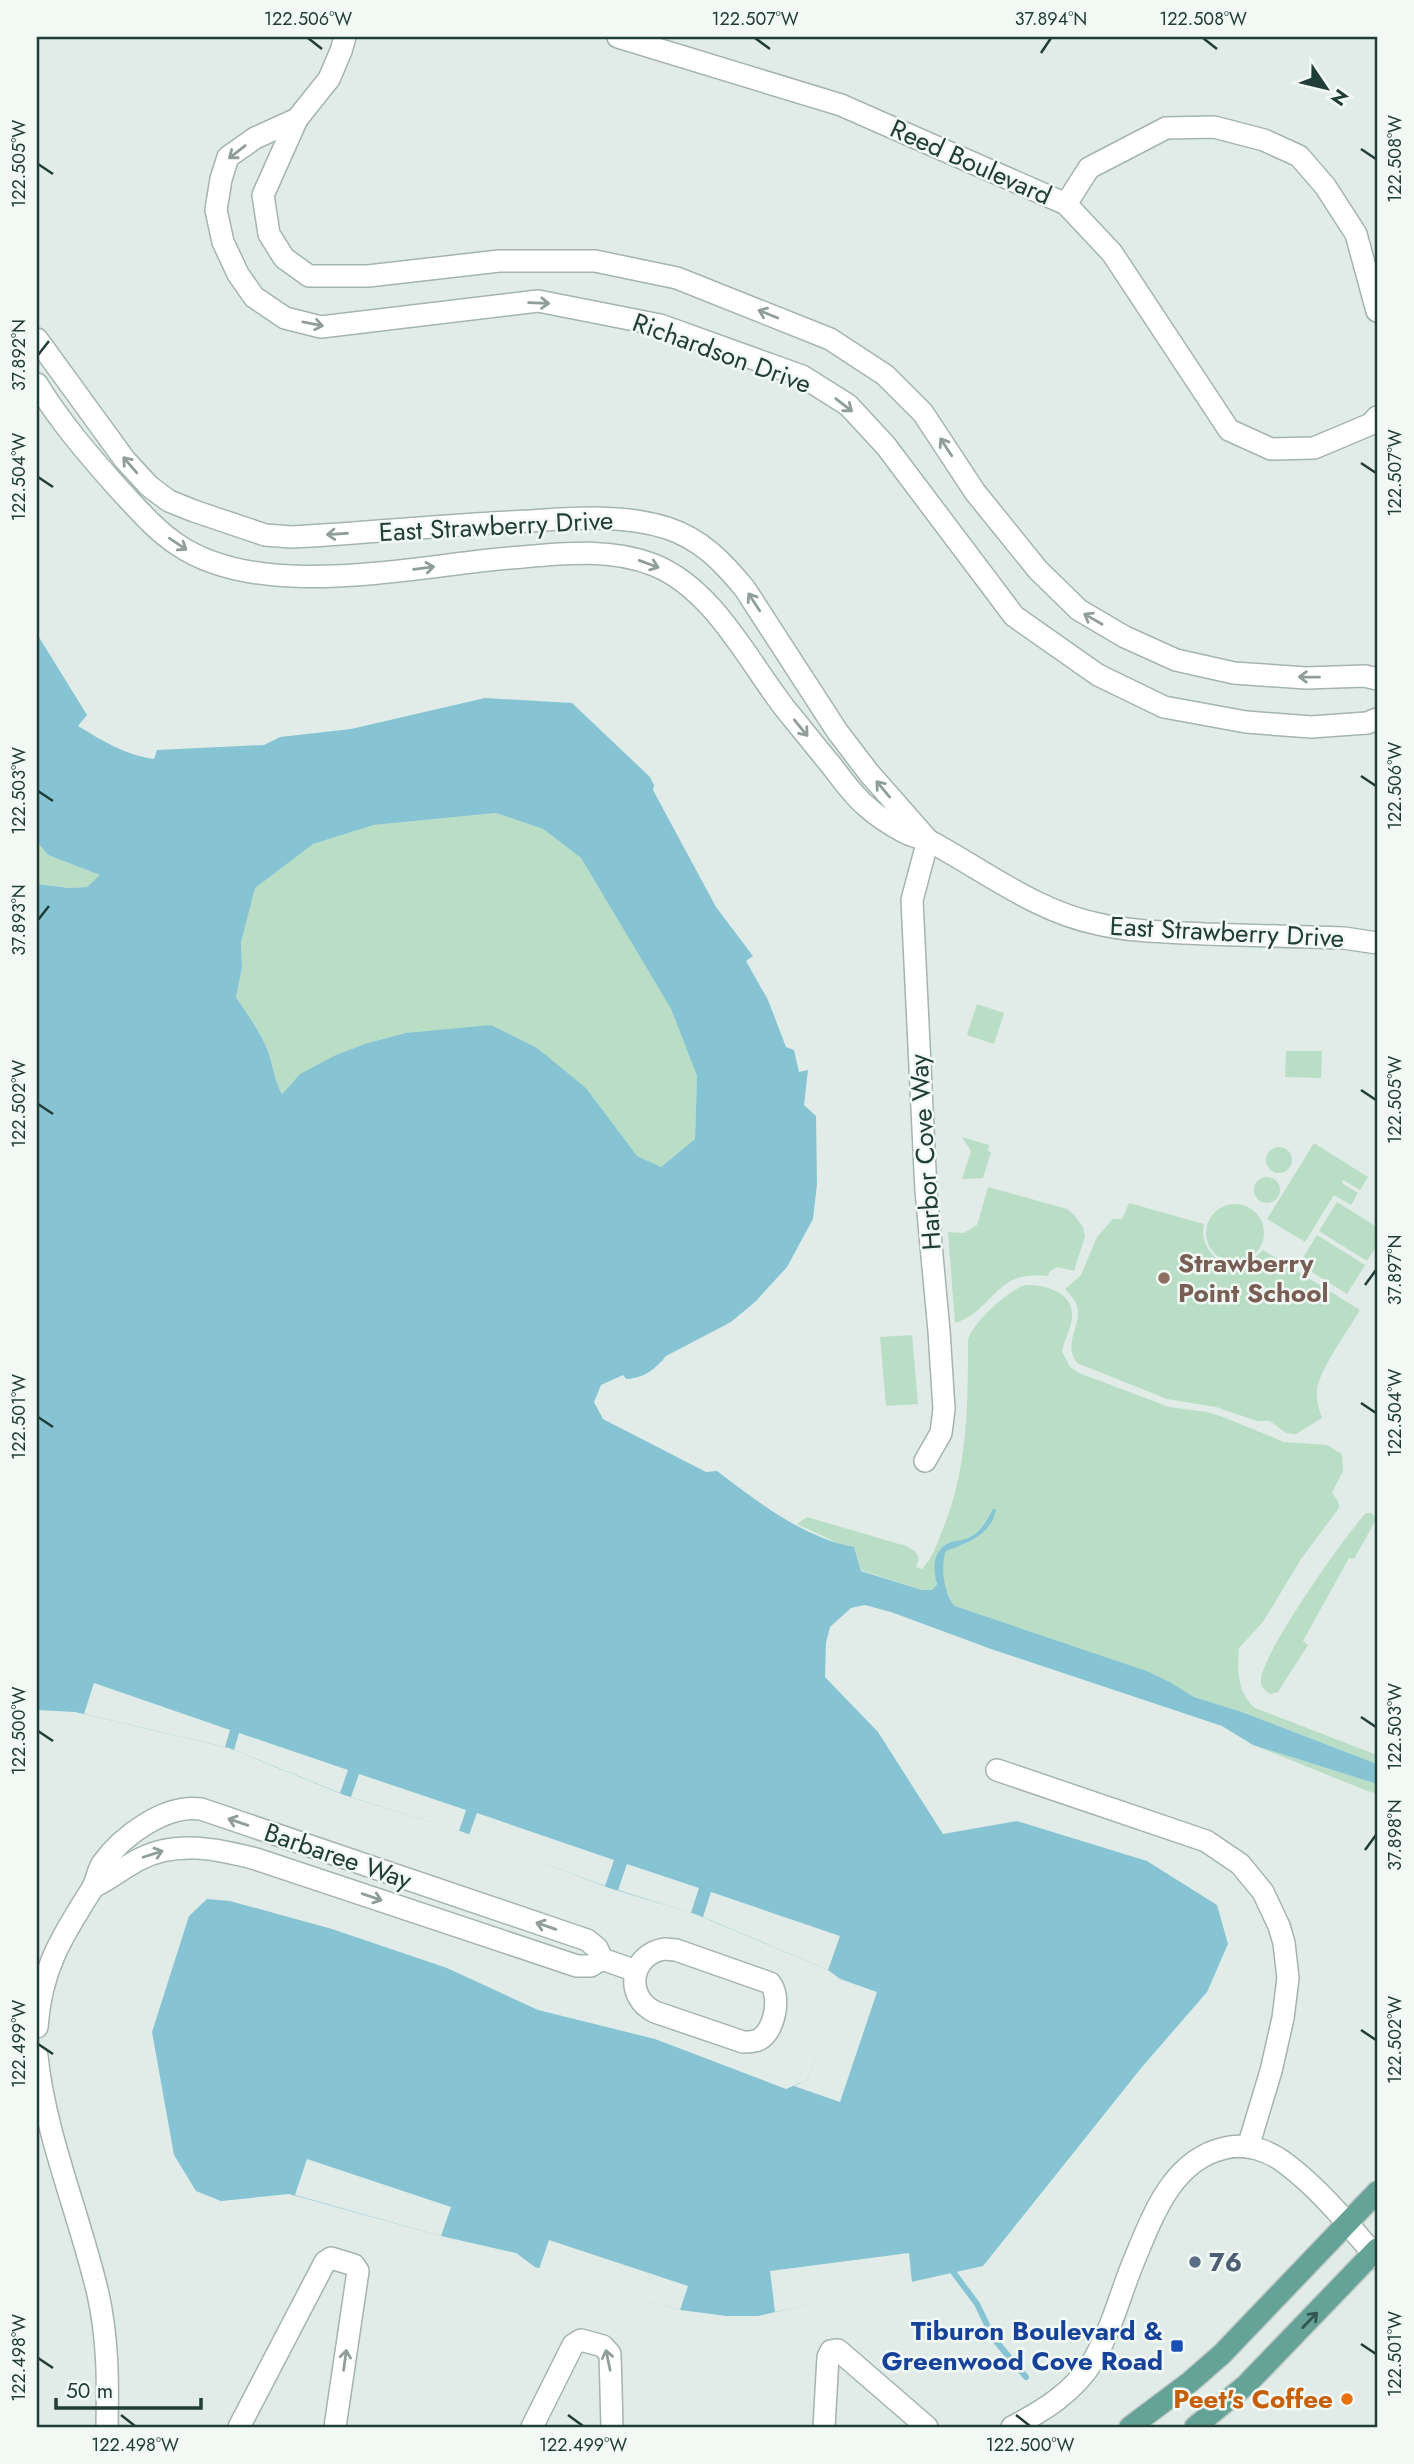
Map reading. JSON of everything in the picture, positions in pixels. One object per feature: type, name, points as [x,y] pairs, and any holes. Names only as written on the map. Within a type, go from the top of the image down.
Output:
[{"type":"main road","points":[[1130,2427],[1222,2354],[1377,2192]]},
{"type":"main road","points":[[1195,2427],[1254,2377],[1376,2254]]},
{"type":"street","name":"Richardson Drive","points":[[345,37],[329,79],[297,119],[264,195],[269,234],[284,258],[309,276],[368,276],[499,261],[596,261],[677,278],[830,339],[885,375],[923,412],[975,492],[1038,570],[1079,611],[1125,637],[1176,660],[1234,673],[1306,677],[1365,676],[1377,679]]},
{"type":"street","name":"Reed Boulevard","points":[[618,37],[841,105],[1066,204],[1112,253],[1229,430],[1270,449],[1314,448],[1371,424],[1377,417]]},
{"type":"street","name":"Richardson Drive","points":[[297,119],[255,138],[228,157],[216,210],[223,242],[238,274],[254,297],[285,318],[321,327],[538,301],[660,325],[802,376],[848,405],[886,446],[1014,616],[1098,675],[1164,708],[1245,722],[1311,727],[1367,723],[1377,719]]},
{"type":"street","points":[[1066,204],[1089,168],[1166,128],[1214,127],[1264,140],[1299,156],[1338,205],[1356,234],[1377,311]]},
{"type":"street","name":"East Strawberry Drive","points":[[37,339],[125,460],[149,486],[169,501],[265,535],[317,536],[490,523],[593,519],[645,522],[688,537],[708,549],[745,589],[837,731],[876,781],[928,840]]},
{"type":"street","name":"East Strawberry Drive","points":[[37,384],[52,410],[86,453],[151,524],[177,545],[204,560],[262,575],[367,574],[574,553],[634,558],[659,567],[680,579],[712,608],[785,709],[864,805],[908,834],[928,840],[1024,896],[1094,924],[1142,931],[1343,937],[1377,943]]},
{"type":"street","name":"Harbor Cove Way","points":[[925,1461],[941,1433],[944,1409],[926,1191],[912,900],[928,840]]},
{"type":"street","points":[[997,1770],[1206,1841],[1240,1864],[1263,1892],[1284,1943],[1288,1978],[1283,2018],[1271,2071],[1248,2147]]},
{"type":"street","name":"Barbaree Way","points":[[37,2027],[44,1982],[56,1948],[93,1887],[97,1872],[104,1862],[146,1823],[174,1810],[192,1808],[587,1940],[597,1948],[601,1959]]},
{"type":"street","name":"Barbaree Way","points":[[93,1887],[156,1852],[204,1848],[256,1859],[577,1966],[591,1966],[601,1959]]},
{"type":"street","points":[[664,1949],[676,1951],[764,1980],[775,1989],[777,2004],[764,2035],[759,2040],[743,2042],[649,2009],[637,1995],[634,1982],[636,1971],[642,1960],[652,1952],[664,1949]]},
{"type":"street","name":"Barbaree Way","points":[[601,1959],[636,1971]]},
{"type":"street","points":[[37,2056],[42,2091],[100,2306],[106,2338],[107,2427]]},
{"type":"street","points":[[1012,2427],[1056,2401],[1077,2382],[1093,2361],[1150,2224],[1174,2182],[1191,2164],[1210,2153],[1229,2147],[1248,2147],[1273,2155],[1324,2198],[1376,2254]]},
{"type":"street","points":[[239,2427],[325,2262],[331,2258],[354,2265],[358,2271],[335,2427]]},
{"type":"street","points":[[531,2427],[573,2344],[577,2340],[584,2340],[603,2346],[610,2354],[612,2427]]},
{"type":"street","points":[[824,2427],[827,2360],[831,2351],[838,2350],[927,2427]]},
{"type":"green space","points":[[496,813],[543,829],[581,858],[671,1009],[697,1076],[695,1139],[661,1167],[636,1156],[586,1088],[557,1066],[300,1074],[282,1094],[265,1044],[236,997],[242,968],[241,942],[261,852],[313,844],[374,825]]},
{"type":"green space","points":[[37,842],[48,855],[101,875],[87,887],[37,884]]},
{"type":"green space","points":[[977,1004],[1004,1013],[994,1044],[967,1035]]},
{"type":"green space","points":[[1286,1051],[1322,1051],[1321,1078],[1285,1077]]},
{"type":"green space","points":[[962,1137],[989,1145],[988,1151],[991,1152],[983,1178],[962,1179],[971,1151]]},
{"type":"green space","points":[[1314,1143],[1368,1177],[1360,1190],[1343,1180],[1342,1183],[1358,1193],[1351,1205],[1334,1195],[1305,1242],[1267,1219]]},
{"type":"green space","points":[[1279,1147],[1288,1151],[1292,1160],[1288,1169],[1279,1173],[1270,1169],[1266,1160],[1270,1151]]},
{"type":"green space","points":[[1267,1177],[1276,1181],[1280,1190],[1276,1199],[1267,1203],[1258,1199],[1254,1190],[1258,1181]]},
{"type":"green space","points":[[988,1187],[1067,1209],[1083,1227],[1085,1236],[1074,1271],[1057,1267],[1050,1271],[1048,1276],[1016,1279],[996,1292],[978,1310],[955,1323],[948,1232],[964,1233],[977,1225]]},
{"type":"green space","points":[[1337,1202],[1377,1227],[1377,1245],[1367,1261],[1319,1231]]},
{"type":"green space","points":[[1129,1203],[1204,1224],[1205,1242],[1223,1266],[1248,1264],[1263,1250],[1360,1310],[1319,1382],[1317,1397],[1322,1418],[1296,1434],[1286,1433],[1270,1421],[1257,1421],[1216,1407],[1167,1399],[1077,1363],[1071,1347],[1078,1311],[1075,1301],[1065,1289],[1081,1275],[1097,1237],[1113,1219],[1122,1219]]},
{"type":"green space","points":[[1229,1204],[1241,1204],[1256,1212],[1264,1227],[1264,1239],[1256,1254],[1241,1262],[1229,1262],[1214,1254],[1206,1239],[1206,1227],[1214,1212]]},
{"type":"green space","points":[[1317,1235],[1365,1265],[1347,1294],[1299,1264]]},
{"type":"green space","points":[[1026,1285],[1052,1289],[1066,1298],[1072,1313],[1062,1351],[1070,1367],[1079,1373],[1169,1407],[1207,1412],[1284,1442],[1327,1445],[1342,1454],[1343,1471],[1332,1493],[1339,1508],[1301,1559],[1263,1622],[1239,1648],[1238,1672],[1245,1695],[1255,1708],[1377,1755],[1377,1764],[1242,1712],[1194,1697],[1147,1671],[955,1606],[941,1572],[946,1550],[982,1533],[993,1509],[975,1534],[939,1550],[937,1583],[932,1590],[922,1590],[861,1570],[854,1547],[840,1544],[797,1524],[807,1517],[906,1546],[915,1551],[919,1558],[916,1567],[922,1569],[936,1546],[951,1508],[962,1461],[967,1413],[968,1340],[976,1325],[992,1308],[1010,1293]]},
{"type":"green space","points":[[912,1335],[918,1404],[886,1406],[880,1337]]},
{"type":"green space","points":[[1366,1513],[1377,1518],[1354,1559],[1349,1558],[1303,1641],[1308,1645],[1278,1692],[1270,1694],[1261,1681],[1274,1648],[1323,1569]]},
{"type":"green space","points":[[1253,1745],[1377,1784],[1377,1794],[1365,1790]]},
{"type":"water","points":[[37,634],[87,715],[78,726],[124,751],[154,759],[157,750],[264,745],[280,737],[351,729],[485,698],[572,703],[650,777],[653,790],[716,907],[753,956],[746,961],[768,1000],[786,1047],[794,1050],[799,1072],[808,1070],[804,1105],[816,1116],[817,1184],[813,1219],[787,1267],[755,1302],[731,1322],[666,1356],[643,1375],[626,1379],[623,1375],[601,1385],[594,1402],[603,1419],[706,1472],[717,1471],[799,1527],[854,1547],[861,1571],[922,1590],[932,1590],[937,1584],[935,1562],[942,1547],[972,1536],[983,1526],[993,1509],[996,1509],[994,1518],[984,1532],[946,1551],[944,1580],[948,1595],[955,1606],[1147,1671],[1194,1697],[1242,1712],[1377,1764],[1377,1784],[1253,1745],[1222,1726],[865,1605],[851,1608],[830,1627],[826,1643],[825,1677],[878,1732],[943,1834],[1017,1821],[1147,1861],[1217,1905],[1228,1944],[1207,1992],[1142,2067],[983,2266],[758,2316],[727,2316],[680,2310],[535,2267],[516,2253],[441,2236],[289,2194],[221,2201],[196,2191],[174,2155],[152,2032],[189,1916],[207,1899],[230,1901],[332,1929],[447,1968],[538,2010],[655,2039],[786,2089],[807,2080],[843,1981],[828,1970],[695,1914],[609,1888],[463,1832],[344,1795],[229,1748],[75,1712],[37,1710],[37,884],[87,887],[100,875],[48,855],[37,842]],"holes":[[[496,813],[543,829],[581,858],[671,1009],[697,1076],[695,1139],[661,1167],[637,1156],[586,1088],[537,1048],[491,1025],[406,1033],[368,1043],[336,1055],[300,1074],[282,1094],[265,1044],[236,997],[242,968],[241,942],[255,888],[313,844],[374,825]]]},
{"type":"pier","points":[[94,1683],[230,1730],[225,1747],[84,1714]]},
{"type":"pier","points":[[239,1733],[348,1770],[340,1793],[234,1750]]},
{"type":"pier","points":[[359,1774],[466,1810],[459,1831],[351,1797]]},
{"type":"pier","points":[[477,1813],[614,1860],[605,1886],[469,1835]]},
{"type":"pier","points":[[627,1864],[699,1888],[691,1913],[618,1890]]},
{"type":"pier","points":[[711,1892],[840,1936],[828,1970],[703,1917]]},
{"type":"pier","points":[[840,1979],[877,1992],[840,2102],[794,2086],[807,2080],[842,1981]]},
{"type":"pier","points":[[307,2159],[451,2207],[441,2236],[295,2195]]},
{"type":"pier","points":[[549,2240],[688,2286],[680,2310],[539,2269]]},
{"type":"pier","points":[[909,2253],[912,2283],[775,2312],[770,2271]]},
{"type":"waterway","points":[[954,2273],[977,2304],[994,2339],[1026,2377]]},
{"type":"place","name":"Strawberry Point School","points":[[1164,1278]]},
{"type":"place","name":"76","points":[[1195,2262]]},
{"type":"place","name":"Tiburon Boulevard & Greenwood Cove Road","points":[[1177,2346]]},
{"type":"place","name":"Peet's Coffee","points":[[1347,2399]]}]
